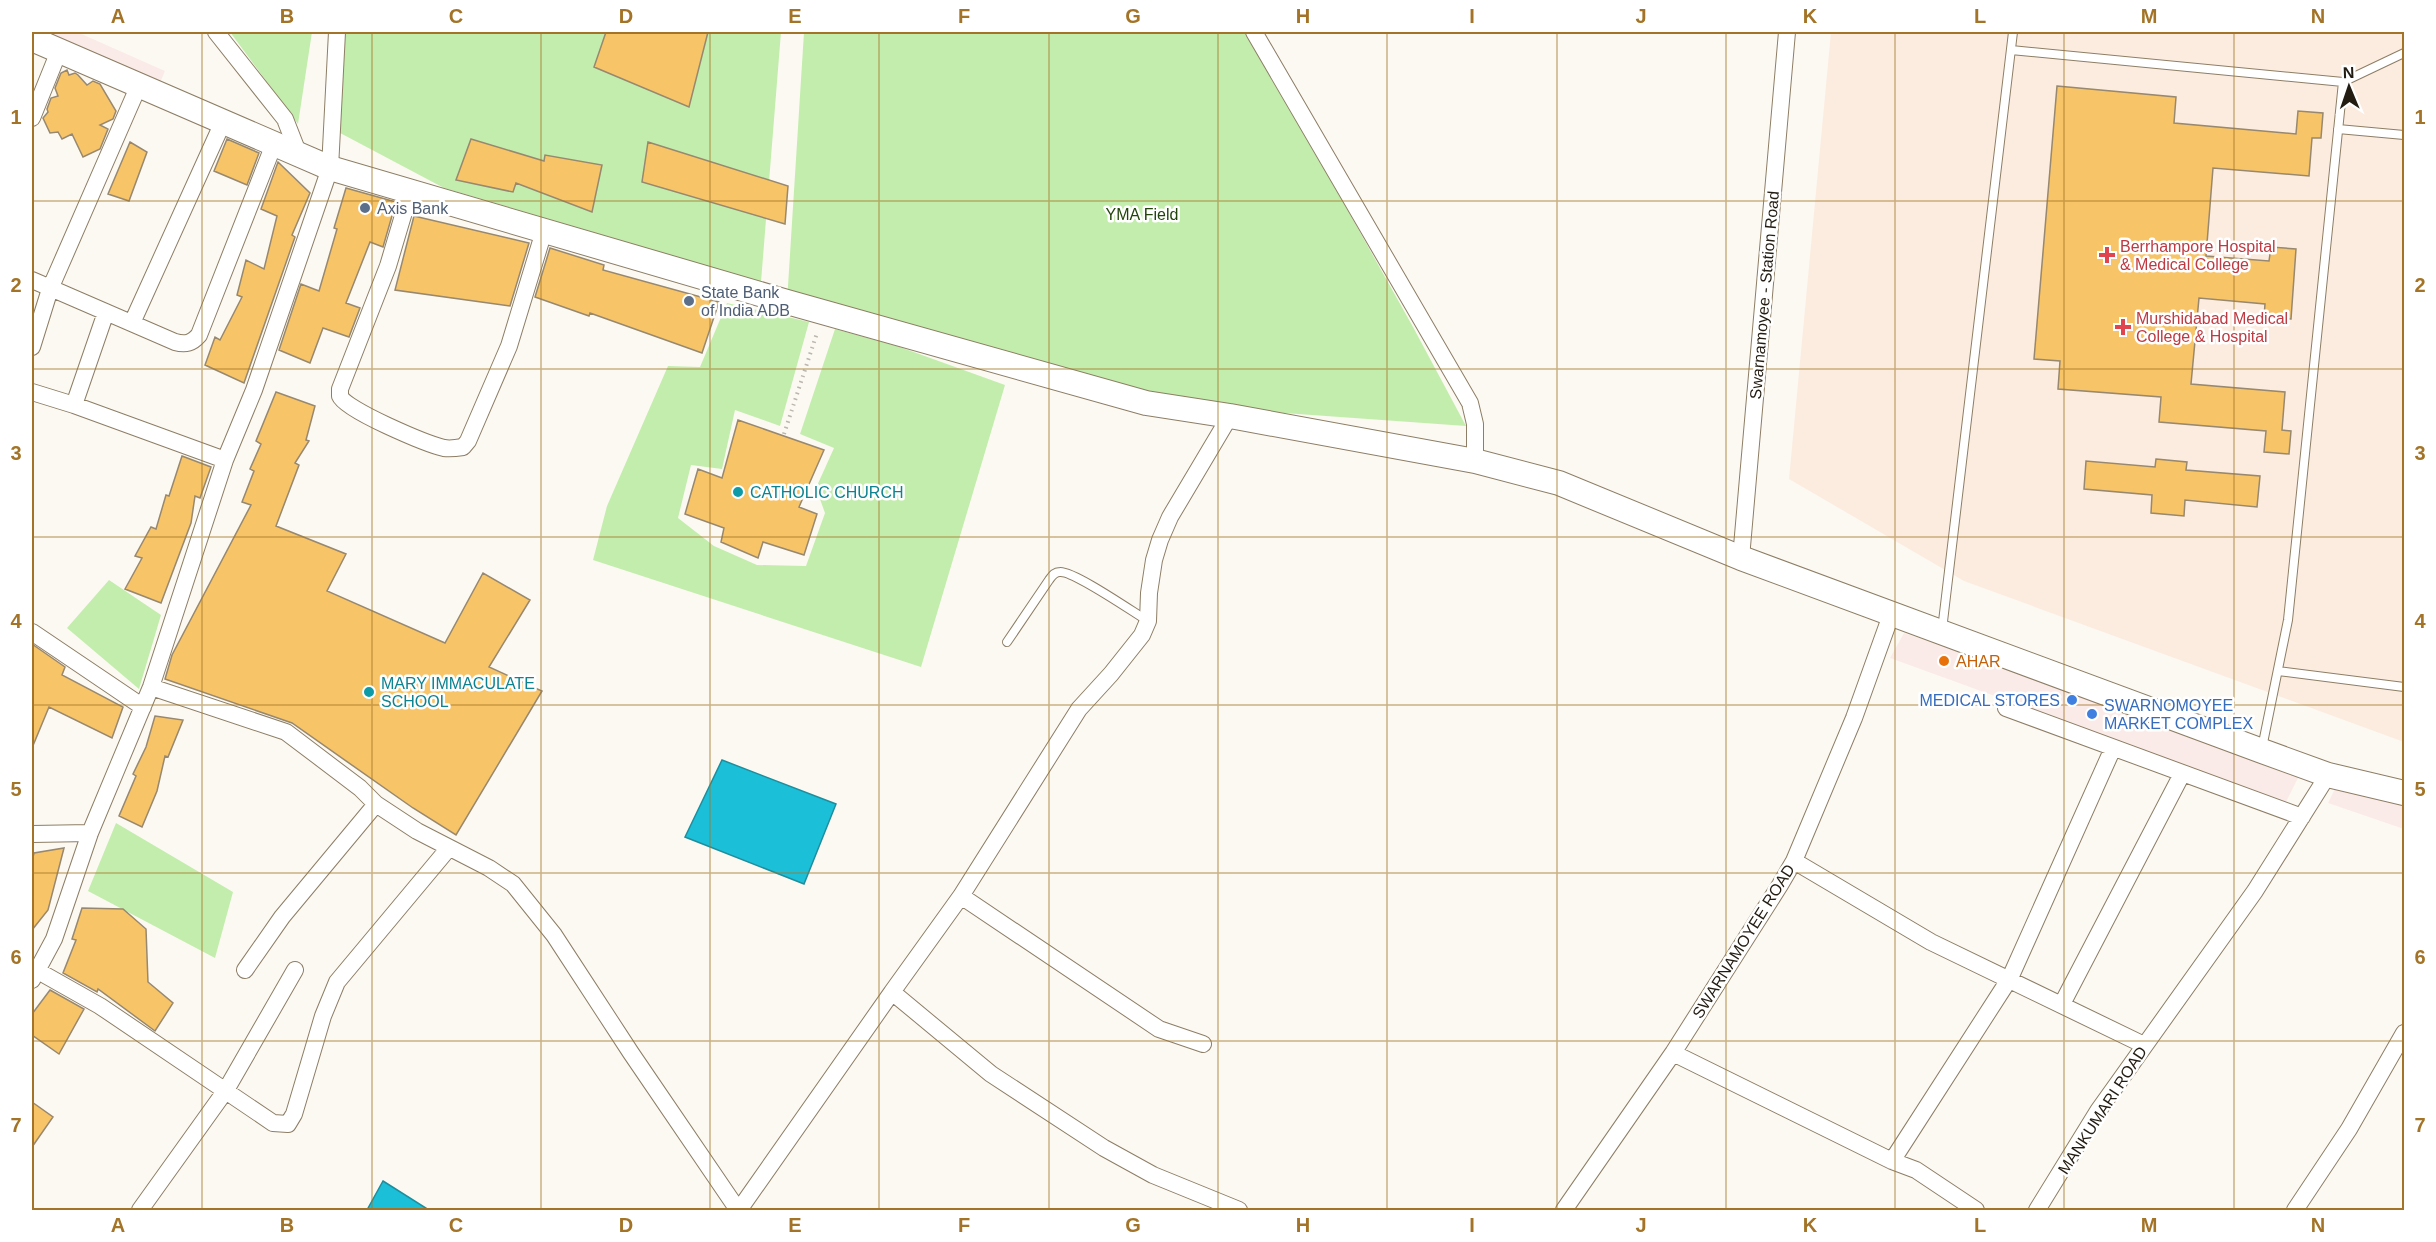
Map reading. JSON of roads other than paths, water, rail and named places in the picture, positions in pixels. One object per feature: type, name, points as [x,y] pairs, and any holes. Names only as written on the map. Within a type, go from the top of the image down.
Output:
[{"type":"street","points":[[216,32],[285,119],[299,155]]},
{"type":"street","points":[[337,32],[330,168],[254,390],[225,460],[151,687],[90,833],[54,939],[35,975],[100,1006],[273,1123],[288,1124],[294,1114],[323,1016],[337,981],[448,849]]},
{"type":"street","points":[[1254,32],[1470,404],[1475,424],[1475,461]]},
{"type":"street","name":"Swarnamoyee - Station Road","points":[[1741,558],[1787,32]]},
{"type":"street","points":[[32,39],[330,168],[544,231],[1146,403],[1475,461],[1559,483],[1741,558],[1891,615],[2328,775],[2404,793]]},
{"type":"street","points":[[32,118],[59,51]]},
{"type":"street","points":[[32,347],[51,289],[139,85]]},
{"type":"street","points":[[132,323],[223,122]]},
{"type":"street","points":[[32,280],[182,344],[192,342],[199,335],[274,144]]},
{"type":"street","points":[[410,192],[388,266],[339,396],[349,406],[392,427],[445,448],[463,447],[468,441],[509,346],[544,231]]},
{"type":"street","points":[[74,405],[106,312]]},
{"type":"street","points":[[32,392],[225,460]]},
{"type":"street","points":[[151,687],[286,732],[360,788],[376,804],[448,849],[489,868],[513,884],[555,935],[631,1053],[739,1210],[961,896],[1079,709],[1131,650],[1148,621],[1154,560],[1170,517],[1230,416]]},
{"type":"street","name":"SWARNAMOYEE ROAD","points":[[1564,1210],[1673,1053],[1794,861],[1854,718],[1891,615]]},
{"type":"street","points":[[32,632],[143,707]]},
{"type":"street","points":[[2006,708],[2301,818]]},
{"type":"street","points":[[1892,1161],[2010,978],[2113,748]]},
{"type":"street","points":[[2062,1004],[2182,774]]},
{"type":"street","name":"MANKUMARI ROAD","points":[[2037,1210],[2098,1111],[2144,1045],[2171,1012],[2255,891],[2328,775]]},
{"type":"street","points":[[245,970],[282,917],[376,804]]},
{"type":"street","points":[[32,834],[90,833]]},
{"type":"street","points":[[1794,861],[1931,942],[2010,978],[2144,1045]]},
{"type":"street","points":[[961,896],[1159,1029],[1203,1044]]},
{"type":"street","points":[[140,1210],[226,1090],[295,970]]},
{"type":"street","points":[[892,992],[991,1074],[1104,1148],[1218,1207],[1239,1210]]},
{"type":"street","points":[[2295,1210],[2349,1129],[2404,1033]]},
{"type":"street","points":[[1673,1053],[1892,1161],[1916,1170],[1976,1210]]},
{"type":"lane","points":[[1942,633],[2013,32]]},
{"type":"lane","points":[[2011,50],[2343,82],[2404,54]]},
{"type":"lane","points":[[2262,751],[2288,620],[2343,82]]},
{"type":"lane","points":[[2338,129],[2404,135]]},
{"type":"lane","points":[[1007,642],[1049,580],[1055,573],[1060,572],[1078,579],[1148,621]]},
{"type":"lane","points":[[2278,671],[2404,687]]},
{"type":"water","points":[[722,760],[836,804],[804,884],[685,837]]},
{"type":"water","points":[[383,1181],[429,1210],[367,1210]]},
{"type":"place","name":"Axis Bank","points":[[365,208]]},
{"type":"place","name":"Berrhampore Hospital & Medical College","points":[[2107,255]]},
{"type":"place","name":"State Bank of India ADB","points":[[689,301]]},
{"type":"place","name":"Murshidabad Medical College & Hospital","points":[[2123,327]]},
{"type":"place","name":"CATHOLIC CHURCH","points":[[738,492]]},
{"type":"place","name":"AHAR","points":[[1944,661]]},
{"type":"place","name":"MARY IMMACULATE SCHOOL","points":[[369,692]]},
{"type":"place","name":"MEDICAL STORES","points":[[2072,700]]},
{"type":"place","name":"SWARNOMOYEE MARKET COMPLEX","points":[[2092,714]]},
{"type":"park label","name":"YMA Field","points":[[1142,214]]}]
